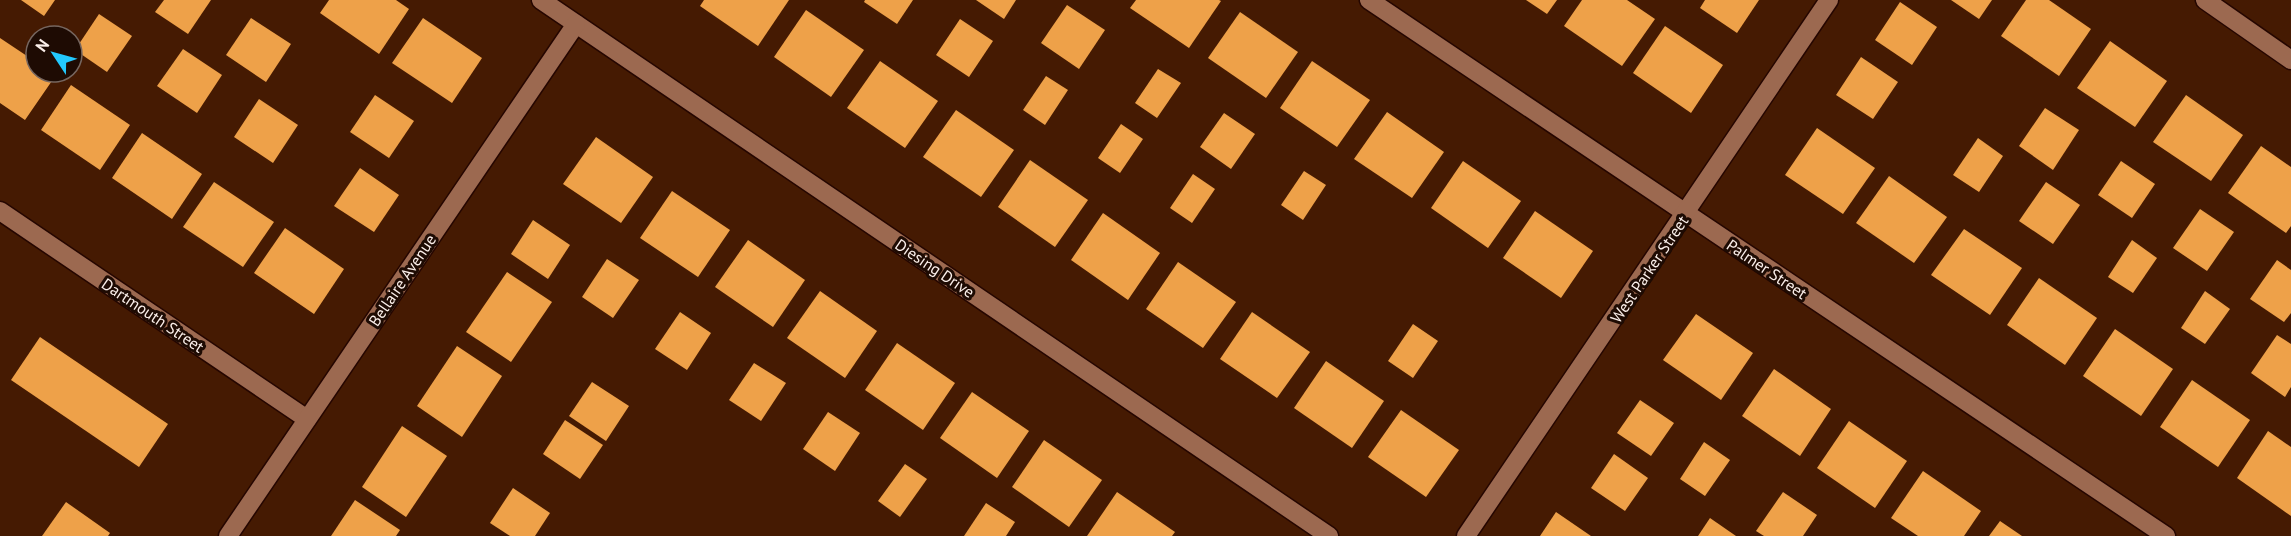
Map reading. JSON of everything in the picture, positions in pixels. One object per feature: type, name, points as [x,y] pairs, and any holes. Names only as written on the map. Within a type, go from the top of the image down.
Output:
[{"type":"street","name":"Diesing Drive","points":[[541,0],[1329,536]]},
{"type":"street","name":"Palmer Street","points":[[1369,0],[2166,536]]},
{"type":"street","name":"West Parker Street","points":[[1466,536],[1829,0]]},
{"type":"street","points":[[2205,0],[2291,60]]},
{"type":"street","name":"Bellaire Avenue","points":[[228,536],[576,24]]},
{"type":"street","name":"Dartmouth Street","points":[[0,211],[307,419]]},
{"type":"building","points":[[21,0],[55,0],[44,16]]},
{"type":"building","points":[[164,0],[211,0],[188,34],[155,12]]},
{"type":"building","points":[[329,0],[396,0],[409,9],[379,54],[320,13]]},
{"type":"building","points":[[704,0],[789,0],[758,46],[700,6]]},
{"type":"building","points":[[865,0],[913,0],[897,24],[864,2]]},
{"type":"building","points":[[976,0],[1016,0],[1004,19]]},
{"type":"building","points":[[1136,0],[1221,1],[1189,48],[1130,8]]},
{"type":"building","points":[[1526,0],[1557,0],[1547,14]]},
{"type":"building","points":[[1582,0],[1627,0],[1655,19],[1622,66],[1564,26]]},
{"type":"building","points":[[1705,0],[1759,0],[1737,33],[1700,8]]},
{"type":"building","points":[[1951,0],[1992,0],[1979,19]]},
{"type":"building","points":[[2026,0],[2049,0],[2091,29],[2059,76],[2001,36]]},
{"type":"building","points":[[1900,2],[1937,27],[1912,65],[1875,40]]},
{"type":"building","points":[[1067,5],[1105,30],[1079,69],[1041,43]]},
{"type":"building","points":[[806,10],[864,50],[831,97],[774,57]]},
{"type":"building","points":[[1240,12],[1298,52],[1266,98],[1208,58]]},
{"type":"building","points":[[99,14],[132,36],[107,72],[84,56],[84,36]]},
{"type":"building","points":[[251,18],[291,44],[266,82],[226,55]]},
{"type":"building","points":[[423,18],[482,58],[452,103],[392,63]]},
{"type":"building","points":[[960,19],[993,41],[969,77],[936,55]]},
{"type":"building","points":[[1665,26],[1723,65],[1691,113],[1633,73]]},
{"type":"building","points":[[0,38],[24,54],[24,84],[50,84],[25,120],[0,103]]},
{"type":"building","points":[[2110,41],[2167,81],[2135,127],[2077,88]]},
{"type":"building","points":[[183,49],[222,75],[197,113],[157,86]]},
{"type":"building","points":[[1861,57],[1898,82],[1873,119],[1836,95]]},
{"type":"building","points":[[880,61],[938,101],[905,148],[847,108]]},
{"type":"building","points":[[1312,61],[1370,100],[1337,147],[1280,108]]},
{"type":"building","points":[[1158,69],[1181,83],[1157,118],[1135,103]]},
{"type":"building","points":[[1046,76],[1068,90],[1045,125],[1023,110]]},
{"type":"building","points":[[71,85],[130,125],[100,170],[41,130]]},
{"type":"building","points":[[375,95],[414,121],[389,158],[350,132]]},
{"type":"building","points":[[2186,95],[2243,135],[2211,181],[2153,142]]},
{"type":"building","points":[[259,99],[298,125],[273,163],[234,137]]},
{"type":"building","points":[[2045,108],[2079,130],[2053,170],[2019,146]]},
{"type":"building","points":[[956,110],[1014,150],[981,197],[923,157]]},
{"type":"building","points":[[1387,112],[1444,152],[1412,198],[1354,159]]},
{"type":"building","points":[[1224,113],[1255,134],[1231,169],[1200,147]]},
{"type":"building","points":[[1121,124],[1143,139],[1120,173],[1098,158]]},
{"type":"building","points":[[1817,128],[1875,168],[1843,214],[1785,175]]},
{"type":"building","points":[[142,133],[202,174],[172,219],[112,178]]},
{"type":"building","points":[[596,137],[653,177],[621,223],[563,184]]},
{"type":"building","points":[[1978,138],[2003,156],[1979,192],[1953,175]]},
{"type":"building","points":[[2261,146],[2291,167],[2291,226],[2286,233],[2228,193]]},
{"type":"building","points":[[1030,160],[1088,200],[1055,247],[998,207]]},
{"type":"building","points":[[1463,161],[1521,201],[1488,248],[1431,208]]},
{"type":"building","points":[[2121,161],[2155,184],[2132,218],[2098,195]]},
{"type":"building","points":[[360,168],[399,195],[374,232],[334,206]]},
{"type":"building","points":[[1304,171],[1326,185],[1303,220],[1281,205]]},
{"type":"building","points":[[1193,174],[1215,189],[1192,223],[1170,208]]},
{"type":"building","points":[[1889,176],[1947,217],[1914,263],[1856,223]]},
{"type":"building","points":[[214,182],[274,222],[243,267],[183,227]]},
{"type":"building","points":[[2046,182],[2080,205],[2053,244],[2019,221]]},
{"type":"building","points":[[672,191],[730,230],[698,277],[640,238]]},
{"type":"building","points":[[2200,209],[2234,232],[2207,271],[2173,248]]},
{"type":"building","points":[[1535,211],[1593,251],[1561,298],[1503,258]]},
{"type":"building","points":[[1103,213],[1160,253],[1128,300],[1071,260]]},
{"type":"building","points":[[533,220],[570,245],[548,279],[511,254]]},
{"type":"building","points":[[285,228],[344,269],[314,314],[254,273]]},
{"type":"building","points":[[1964,229],[2022,268],[1990,315],[1931,275]]},
{"type":"building","points":[[748,240],[805,280],[773,327],[715,287]]},
{"type":"building","points":[[2132,240],[2157,258],[2133,293],[2108,277]]},
{"type":"building","points":[[607,259],[639,280],[613,318],[582,297]]},
{"type":"building","points":[[2277,260],[2291,270],[2291,313],[2284,322],[2250,299]]},
{"type":"building","points":[[1178,262],[1236,302],[1203,348],[1146,309]]},
{"type":"building","points":[[507,272],[552,302],[511,362],[466,332]]},
{"type":"building","points":[[2039,278],[2097,318],[2065,365],[2007,325]]},
{"type":"building","points":[[820,291],[877,331],[845,378],[787,338]]},
{"type":"building","points":[[2205,291],[2230,309],[2205,344],[2181,328]]},
{"type":"building","points":[[680,312],[711,333],[687,370],[655,349]]},
{"type":"building","points":[[1252,312],[1310,352],[1277,398],[1220,359]]},
{"type":"building","points":[[1696,314],[1753,353],[1721,400],[1663,360]]},
{"type":"building","points":[[1413,324],[1438,341],[1413,378],[1388,361]]},
{"type":"building","points":[[2115,329],[2173,369],[2141,416],[2083,376]]},
{"type":"building","points":[[2277,335],[2291,344],[2291,387],[2285,397],[2251,373]]},
{"type":"building","points":[[40,337],[168,424],[139,467],[11,380]]},
{"type":"building","points":[[897,343],[955,383],[923,430],[865,390]]},
{"type":"building","points":[[457,346],[502,376],[462,437],[417,406]]},
{"type":"building","points":[[1326,361],[1384,401],[1352,448],[1294,408]]},
{"type":"building","points":[[754,363],[786,383],[761,421],[729,400]]},
{"type":"building","points":[[1774,369],[1831,409],[1800,456],[1742,416]]},
{"type":"building","points":[[2192,380],[2250,420],[2218,467],[2160,427]]},
{"type":"building","points":[[592,382],[629,406],[606,441],[569,416]]},
{"type":"building","points":[[972,392],[1029,431],[997,478],[940,438]]},
{"type":"building","points":[[1640,400],[1674,423],[1651,456],[1617,433]]},
{"type":"building","points":[[1401,410],[1459,450],[1426,497],[1368,457]]},
{"type":"building","points":[[828,412],[860,433],[835,471],[803,449]]},
{"type":"building","points":[[565,420],[603,445],[580,479],[543,454]]},
{"type":"building","points":[[1849,421],[1907,461],[1875,508],[1817,468]]},
{"type":"building","points":[[402,426],[447,456],[406,517],[362,487]]},
{"type":"building","points":[[2268,431],[2291,447],[2291,516],[2237,478]]},
{"type":"building","points":[[1044,440],[1102,480],[1069,527],[1012,487]]},
{"type":"building","points":[[1704,442],[1730,460],[1705,496],[1680,479]]},
{"type":"building","points":[[1614,454],[1648,478],[1625,511],[1591,488]]},
{"type":"building","points":[[905,464],[927,479],[900,517],[878,501]]},
{"type":"building","points":[[1923,471],[1981,511],[1964,536],[1918,536],[1891,518]]},
{"type":"building","points":[[513,488],[550,513],[535,536],[510,536],[490,523]]},
{"type":"building","points":[[1117,492],[1175,532],[1172,536],[1087,536]]},
{"type":"building","points":[[1783,492],[1817,515],[1803,536],[1764,536],[1756,531]]},
{"type":"building","points":[[355,500],[400,530],[396,536],[331,536]]},
{"type":"building","points":[[66,502],[110,533],[108,536],[42,536]]},
{"type":"building","points":[[986,503],[1015,522],[1006,536],[964,536]]},
{"type":"building","points":[[1556,512],[1591,536],[1540,536]]},
{"type":"building","points":[[1710,518],[1736,536],[1698,536]]},
{"type":"building","points":[[2000,521],[2022,536],[1989,536]]}]
